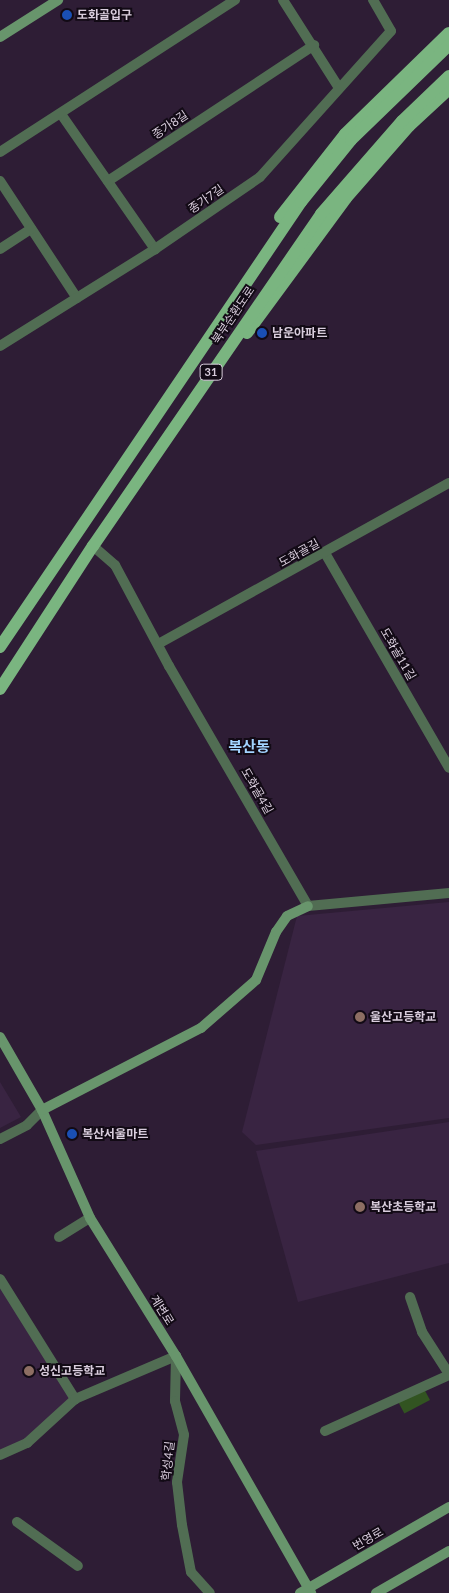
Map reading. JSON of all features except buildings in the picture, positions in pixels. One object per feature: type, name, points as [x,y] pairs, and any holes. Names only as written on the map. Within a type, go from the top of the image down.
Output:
[{"type":"main road","points":[[130,453],[252,257],[314,170],[377,100],[449,33]]},
{"type":"main road","name":"북부순환도로","points":[[0,647],[130,453],[321,176],[383,107],[449,45]]},
{"type":"main road","name":"북부순환도로","points":[[0,689],[148,464],[320,214],[402,121],[449,76]]},
{"type":"main road","points":[[148,464],[283,285],[329,218],[409,126],[449,89]]},
{"type":"street","points":[[0,37],[58,0]]},
{"type":"street","points":[[0,152],[235,0]]},
{"type":"street","points":[[284,0],[314,45],[339,88]]},
{"type":"street","name":"종가7길","points":[[0,346],[154,249],[260,177],[391,31],[373,0]]},
{"type":"street","name":"종가8길","points":[[108,181],[314,45]]},
{"type":"street","points":[[61,114],[154,249]]},
{"type":"street","points":[[0,182],[77,298]]},
{"type":"street","points":[[0,249],[32,229]]},
{"type":"street","name":"도화골길","points":[[160,643],[449,483]]},
{"type":"street","name":"도화골4길","points":[[93,546],[116,565],[160,643],[170,666],[308,906]]},
{"type":"street","name":"도화골11길","points":[[325,553],[449,768]]},
{"type":"street","points":[[0,1139],[27,1125],[42,1110],[201,1028],[256,980],[276,932],[287,916],[308,906],[449,893]]},
{"type":"street","name":"계변로","points":[[0,1037],[42,1110],[90,1218],[176,1356],[306,1591]]},
{"type":"street","points":[[59,1237],[90,1218]]},
{"type":"street","points":[[0,1279],[75,1399]]},
{"type":"street","points":[[324,1431],[448,1370],[422,1332],[410,1297]]},
{"type":"street","points":[[0,1455],[27,1443],[75,1399],[176,1356]]},
{"type":"street","name":"학성4길","points":[[176,1356],[175,1401],[184,1434],[177,1482],[182,1525],[191,1572],[210,1593]]},
{"type":"street","name":"번영로","points":[[306,1591],[449,1507]]},
{"type":"street","points":[[16,1522],[78,1566]]},
{"type":"street","points":[[376,1593],[449,1551]]},
{"type":"shaded area","name":"울산고등학교","points":[[449,902],[449,1118],[256,1145],[242,1132],[297,916]]},
{"type":"shaded area","points":[[0,1082],[21,1117],[0,1128]]},
{"type":"shaded area","name":"복산초등학교","points":[[449,1122],[449,1263],[298,1302],[256,1151]]},
{"type":"shaded area","name":"성신고등학교","points":[[0,1281],[72,1398],[27,1443],[0,1455]]},
{"type":"green space","points":[[422,1385],[430,1400],[404,1414],[396,1399]]},
{"type":"place","name":"도화골입구","points":[[67,15]]},
{"type":"place","name":"남운아파트","points":[[262,333]]},
{"type":"place","name":"울산고등학교","points":[[360,1017]]},
{"type":"place","name":"복산서울마트","points":[[72,1134]]},
{"type":"place","name":"복산초등학교","points":[[360,1207]]},
{"type":"place","name":"성신고등학교","points":[[29,1371]]},
{"type":"district","name":"복산동","points":[[249,747]]}]
